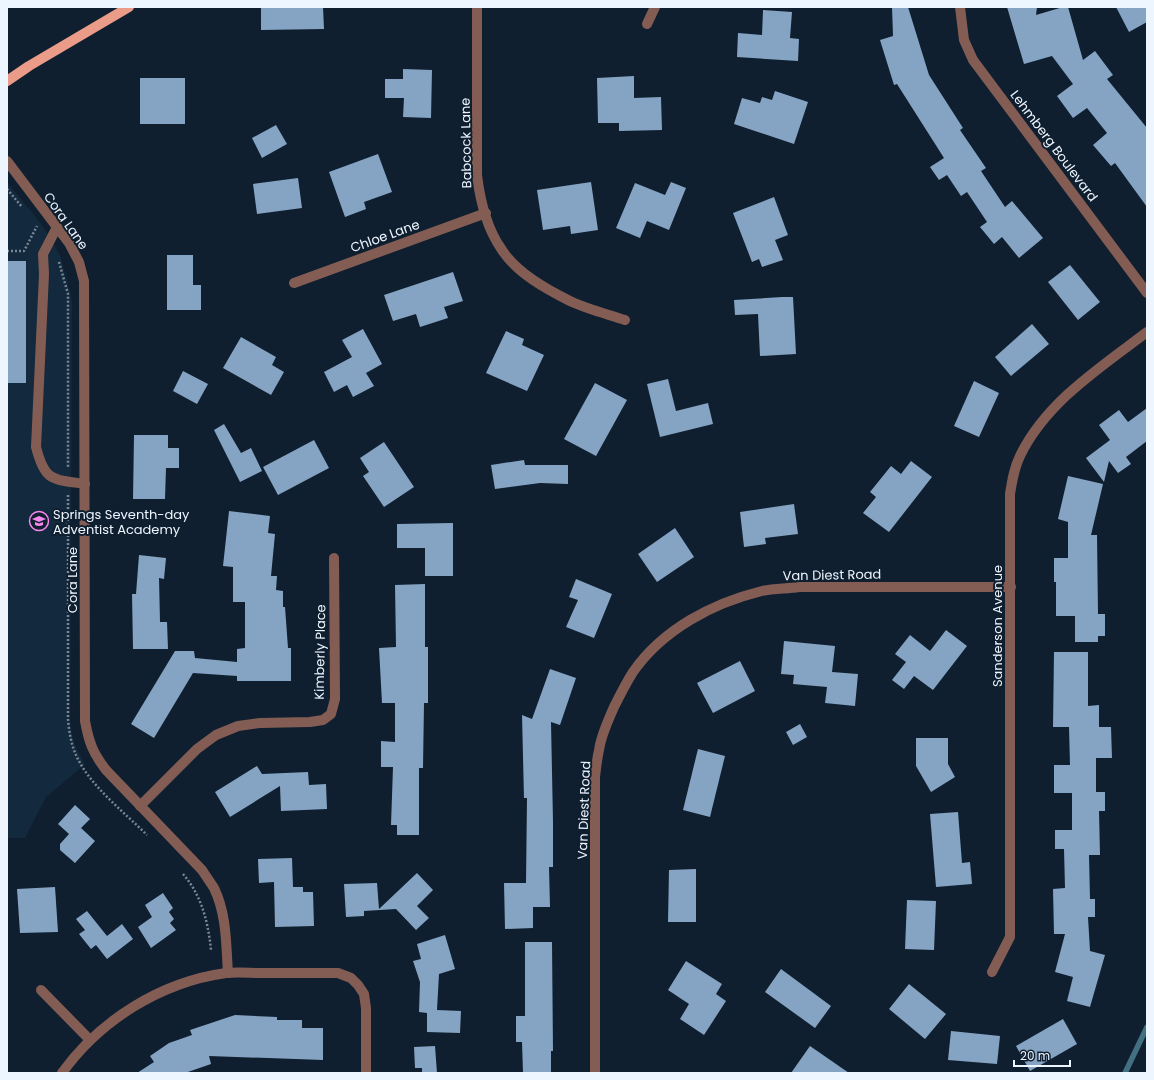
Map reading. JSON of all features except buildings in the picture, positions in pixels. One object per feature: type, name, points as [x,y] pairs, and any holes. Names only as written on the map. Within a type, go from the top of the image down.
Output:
[{"type":"main road","points":[[7,81],[29,66],[129,7]]},
{"type":"street","name":"Babcock Lane","points":[[477,7],[478,175],[480,194],[493,234],[502,251],[520,270],[536,281],[571,301],[625,320]]},
{"type":"street","points":[[647,24],[655,7]]},
{"type":"street","name":"Lehmberg Boulevard","points":[[960,7],[964,40],[973,60],[1147,293]]},
{"type":"street","name":"Cora Lane","points":[[7,161],[69,243],[79,262],[84,281],[85,721],[88,740],[95,756],[106,770],[202,870],[214,888],[222,910],[226,931],[228,973]]},
{"type":"street","name":"Chloe Lane","points":[[294,284],[486,213]]},
{"type":"street","points":[[57,227],[43,254],[44,274],[36,448],[40,463],[46,474],[55,480],[84,484]]},
{"type":"street","name":"Sanderson Avenue","points":[[992,972],[1010,937],[1010,494],[1013,474],[1019,457],[1029,440],[1049,413],[1074,388],[1147,332]]},
{"type":"street","name":"Kimberly Place","points":[[140,806],[197,749],[216,735],[238,726],[260,723],[310,722],[323,720],[331,714],[334,699],[334,558]]},
{"type":"street","name":"Van Diest Road","points":[[595,1073],[595,777],[599,749],[607,722],[633,672],[652,649],[675,630],[701,613],[733,599],[764,591],[799,588],[1010,586]]},
{"type":"street","points":[[62,1073],[90,1040],[107,1025],[146,998],[172,986],[199,978],[228,973],[338,974],[351,978],[364,994],[366,1008],[366,1073]]},
{"type":"street","points":[[41,990],[90,1040]]},
{"type":"path","points":[[7,251],[24,251],[37,226]]},
{"type":"shaded area","name":"Springs Seventh-day Adventist Academy","points":[[7,182],[39,221],[60,255],[72,301],[70,720],[72,736],[77,750],[85,764],[46,797],[25,838],[7,838]]},
{"type":"waterway","points":[[1125,1073],[1147,1027]]},
{"type":"place","name":"Springs Seventh-day Adventist Academy","points":[[39,521]]}]
